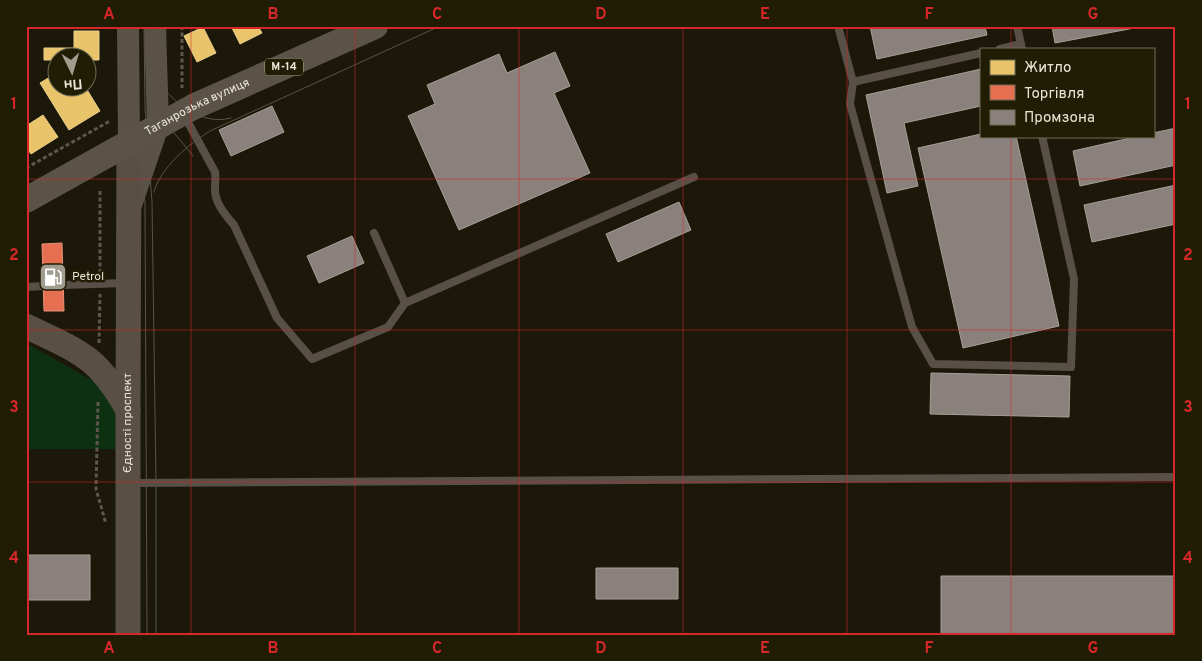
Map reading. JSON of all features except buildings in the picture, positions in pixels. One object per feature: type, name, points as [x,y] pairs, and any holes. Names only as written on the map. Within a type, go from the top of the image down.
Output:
[{"type":"highway","name":"Таганрозька вулиця","points":[[26,200],[158,126],[183,102],[375,26]]},
{"type":"main road","name":"Єдності проспект","points":[[128,26],[130,142],[128,635]]},
{"type":"main road","name":"Єдності проспект","points":[[129,210],[158,126],[155,26]]},
{"type":"main road","points":[[26,326],[79,354],[98,368],[128,410]]},
{"type":"lane","points":[[838,26],[853,82],[850,104],[912,327],[933,364],[1071,367],[1074,279],[1042,138]]},
{"type":"lane","points":[[1007,48],[1021,46],[1017,26]]},
{"type":"lane","points":[[853,82],[980,53]]},
{"type":"lane","points":[[183,102],[215,172],[217,179],[214,189],[220,206],[234,225],[277,318],[312,359],[388,326],[405,303],[694,176]]},
{"type":"lane","points":[[374,233],[405,303]]},
{"type":"lane","points":[[63,285],[129,283]]},
{"type":"lane","points":[[26,287],[43,286]]},
{"type":"lane","points":[[128,483],[1176,476]]},
{"type":"path","points":[[182,26],[183,102]]},
{"type":"path","points":[[26,168],[112,120]]},
{"type":"path","points":[[100,191],[96,488],[106,527]]},
{"type":"green space","points":[[26,343],[118,395],[118,449],[26,449]]},
{"type":"tram line","points":[[136,26],[136,123],[145,202],[147,635]]},
{"type":"tram line","points":[[144,26],[145,107],[152,202],[156,635]]},
{"type":"tram line","points":[[154,192],[157,183],[169,165],[185,149],[210,131],[440,26]]},
{"type":"tram line","points":[[147,59],[160,83],[180,104],[204,118],[218,120],[231,118]]},
{"type":"tram line","points":[[147,92],[162,118],[193,156]]},
{"type":"place","name":"Petrol","points":[[53,277]]}]
